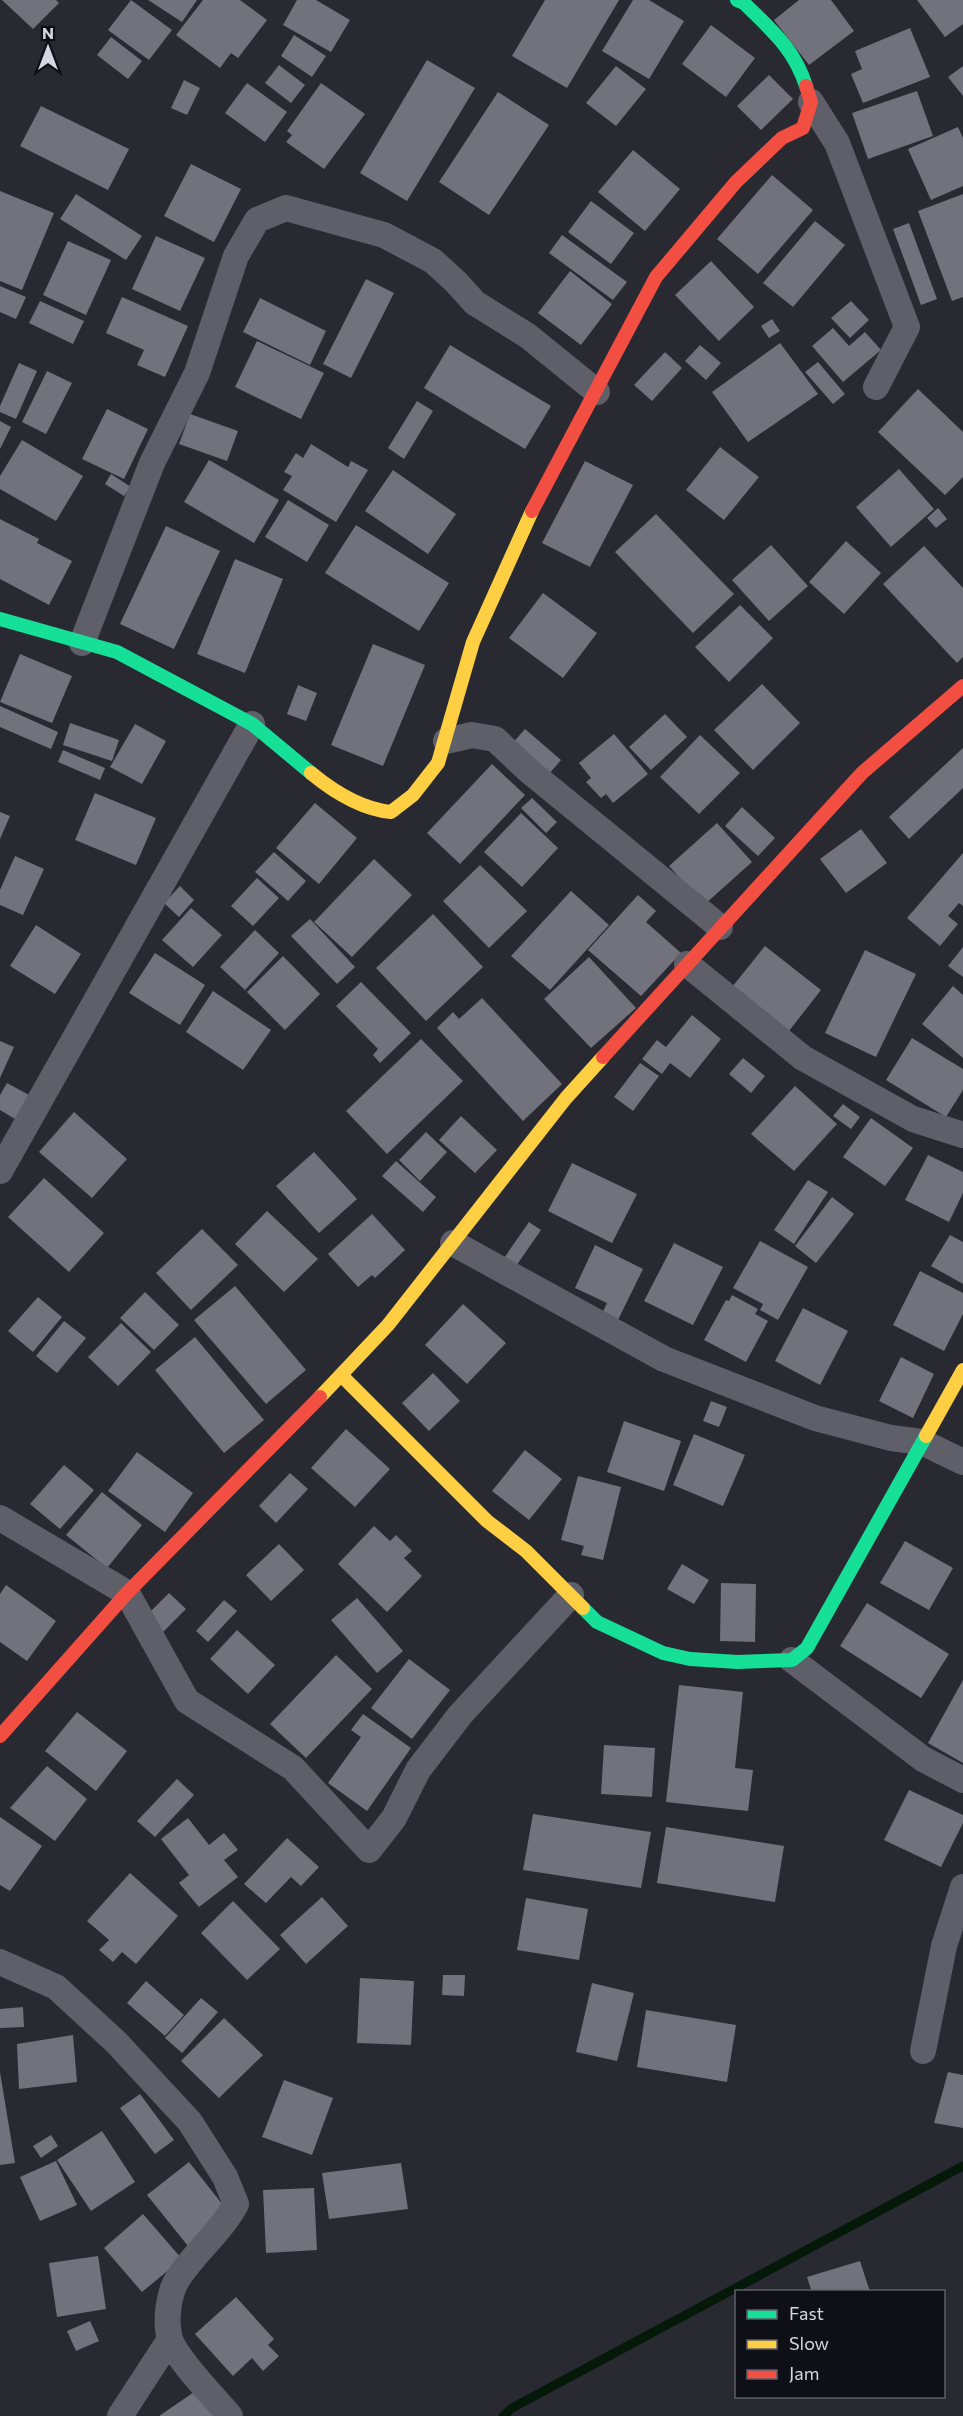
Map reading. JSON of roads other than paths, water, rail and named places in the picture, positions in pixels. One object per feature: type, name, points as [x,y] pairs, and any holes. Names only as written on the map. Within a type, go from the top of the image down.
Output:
[{"type":"street","points":[[737,0],[744,3],[786,44],[800,66],[811,102],[837,143],[907,327],[876,387]]},
{"type":"street","points":[[0,619],[117,652],[252,724],[329,788],[372,810],[391,812],[413,795],[438,763],[473,642],[536,503],[597,392],[656,277],[736,182],[782,138],[803,128],[811,102]]},
{"type":"street","points":[[82,643],[152,463],[197,372],[236,256],[257,220],[286,208],[384,235],[433,261],[475,303],[528,336],[597,392]]},
{"type":"street","points":[[0,1736],[127,1593],[267,1453],[388,1325],[566,1098],[720,927],[862,773],[963,686]]},
{"type":"street","points":[[453,713],[472,735]]},
{"type":"street","points":[[0,1171],[252,724]]},
{"type":"street","points":[[446,741],[472,735],[495,739],[529,771],[720,927]]},
{"type":"street","points":[[687,964],[803,1058],[913,1119],[963,1136]]},
{"type":"street","points":[[453,1243],[664,1359],[815,1418],[891,1438],[922,1442],[963,1462]]},
{"type":"street","points":[[792,1660],[807,1648],[838,1596],[963,1370]]},
{"type":"street","points":[[341,1375],[487,1521],[526,1551],[597,1622],[663,1653],[705,1661],[792,1660],[923,1759],[963,1780]]},
{"type":"street","points":[[0,1518],[127,1593],[188,1701],[293,1768],[369,1850],[394,1818],[418,1770],[460,1715],[571,1595]]},
{"type":"street","points":[[923,2051],[944,1946],[963,1887]]},
{"type":"street","points":[[0,1962],[56,1987],[116,2042],[190,2122],[225,2177],[236,2204],[227,2220],[177,2279],[168,2300],[170,2339],[180,2356],[230,2416]]},
{"type":"street","points":[[120,2416],[170,2339]]},
{"type":"waterway","points":[[503,2416],[512,2408],[963,2166]]}]
